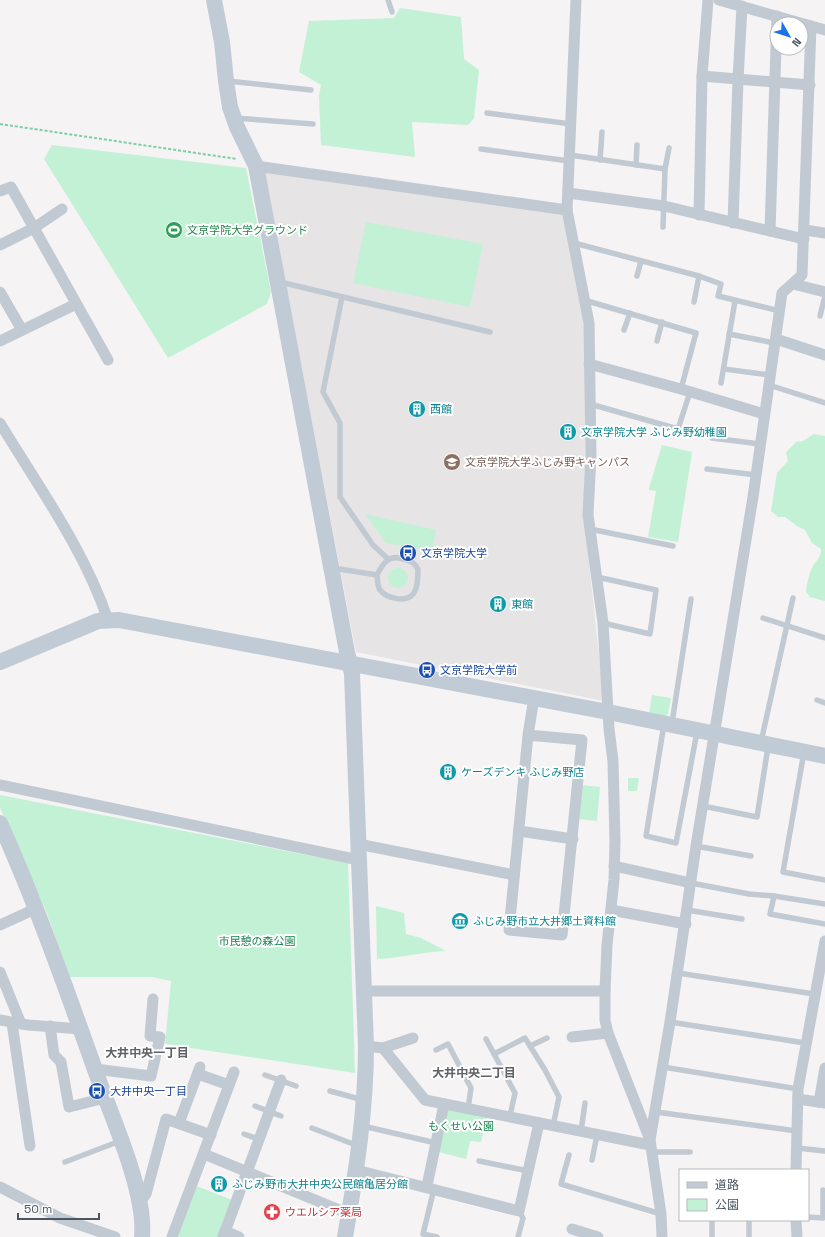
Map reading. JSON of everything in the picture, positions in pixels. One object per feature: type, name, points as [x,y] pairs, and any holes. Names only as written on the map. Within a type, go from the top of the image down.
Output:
[{"type":"street","points":[[214,0],[222,42],[226,81],[233,118],[255,163],[352,674],[366,1046],[365,1101],[360,1146],[345,1237]]},
{"type":"street","points":[[576,0],[567,210],[589,324],[591,456],[588,515],[603,623],[614,791],[614,866],[605,991],[605,1020],[608,1032],[650,1146],[661,1214],[662,1237]]},
{"type":"street","points":[[699,215],[702,76],[708,0]]},
{"type":"street","points":[[719,0],[731,2],[777,16]]},
{"type":"street","points":[[734,222],[738,80],[742,6]]},
{"type":"street","points":[[650,1146],[686,924],[696,846],[756,475],[782,293],[802,275],[805,234],[811,26],[825,30]]},
{"type":"street","points":[[770,231],[775,56]]},
{"type":"street","points":[[702,76],[810,85]]},
{"type":"street","points":[[255,163],[567,210]]},
{"type":"street","points":[[0,191],[11,187],[108,360]]},
{"type":"street","points":[[568,193],[664,206],[770,231],[805,234],[825,233]]},
{"type":"street","points":[[0,245],[34,228],[62,209]]},
{"type":"street","points":[[793,284],[825,292]]},
{"type":"street","points":[[0,292],[22,330]]},
{"type":"street","points":[[0,341],[76,304]]},
{"type":"street","points":[[776,341],[825,355]]},
{"type":"street","points":[[589,364],[764,414]]},
{"type":"street","points":[[0,424],[75,547],[108,620]]},
{"type":"street","points":[[0,662],[98,621],[108,620],[203,635],[697,729],[825,756]]},
{"type":"street","points":[[528,735],[582,740],[562,935],[509,930],[528,735],[534,698]]},
{"type":"street","points":[[0,786],[359,860]]},
{"type":"street","points":[[0,823],[36,909],[106,1098],[140,1202],[143,1219],[142,1237]]},
{"type":"street","points":[[519,832],[573,839]]},
{"type":"street","points":[[358,844],[514,875]]},
{"type":"street","points":[[614,866],[691,883]]},
{"type":"street","points":[[0,925],[36,909]]},
{"type":"street","points":[[611,910],[686,924]]},
{"type":"street","points":[[796,1169],[798,1094],[805,1044],[825,941]]},
{"type":"street","points":[[0,972],[17,1023],[30,1146]]},
{"type":"street","points":[[364,991],[605,991]]},
{"type":"street","points":[[95,1069],[151,1076],[160,1037],[150,1036],[153,999]]},
{"type":"street","points":[[0,1020],[81,1029]]},
{"type":"street","points":[[50,1026],[54,1054],[62,1062],[69,1107],[106,1098]]},
{"type":"street","points":[[572,1037],[608,1032]]},
{"type":"street","points":[[366,1046],[383,1048],[413,1038]]},
{"type":"street","points":[[383,1048],[425,1100],[510,1116],[650,1146]]},
{"type":"street","points":[[798,1094],[822,1102],[825,1068]]},
{"type":"street","points":[[179,1123],[199,1071],[229,1085]]},
{"type":"street","points":[[172,1237],[234,1072]]},
{"type":"street","points":[[239,1237],[224,1234],[280,1080]]},
{"type":"street","points":[[430,1187],[436,1143],[444,1104]]},
{"type":"street","points":[[140,1202],[146,1194],[166,1119],[210,1135]]},
{"type":"street","points":[[356,1170],[430,1187],[519,1211],[539,1123]]},
{"type":"street","points":[[204,1154],[246,1170],[349,1214]]},
{"type":"street","points":[[0,1187],[60,1218],[115,1237]]},
{"type":"street","points":[[796,1221],[797,1237]]},
{"type":"street","points":[[572,1229],[598,1237]]},
{"type":"lane","points":[[388,0],[392,12]]},
{"type":"lane","points":[[226,81],[311,90]]},
{"type":"lane","points":[[487,113],[571,124]]},
{"type":"lane","points":[[233,118],[313,124]]},
{"type":"lane","points":[[600,160],[602,132]]},
{"type":"lane","points":[[636,165],[637,144]]},
{"type":"lane","points":[[664,227],[665,169],[669,148]]},
{"type":"lane","points":[[481,149],[600,160],[665,169]]},
{"type":"lane","points":[[573,243],[699,276],[721,284],[718,296],[780,311]]},
{"type":"lane","points":[[637,276],[641,261]]},
{"type":"lane","points":[[694,302],[699,276]]},
{"type":"lane","points":[[278,282],[490,332]]},
{"type":"lane","points":[[820,316],[825,296]]},
{"type":"lane","points":[[342,297],[324,392],[340,423],[340,497],[373,544],[388,559]]},
{"type":"lane","points":[[584,300],[696,333],[678,429],[590,404]]},
{"type":"lane","points":[[721,383],[735,301]]},
{"type":"lane","points":[[624,330],[630,313]]},
{"type":"lane","points":[[657,341],[662,322]]},
{"type":"lane","points":[[729,334],[776,341]]},
{"type":"lane","points":[[724,368],[770,380],[825,403]]},
{"type":"lane","points":[[712,438],[760,444]]},
{"type":"lane","points":[[707,469],[756,475]]},
{"type":"lane","points":[[590,529],[673,546]]},
{"type":"lane","points":[[396,556],[414,562],[418,569],[415,592],[409,598],[404,600],[386,595],[378,586],[377,575],[382,565],[388,559],[396,556]]},
{"type":"lane","points":[[331,567],[377,575]]},
{"type":"lane","points":[[597,577],[656,590],[650,634],[603,623]]},
{"type":"lane","points":[[703,806],[757,817],[764,744],[792,598]]},
{"type":"lane","points":[[691,599],[646,836],[676,843],[697,729]]},
{"type":"lane","points":[[763,618],[825,638]]},
{"type":"lane","points":[[817,700],[825,703]]},
{"type":"lane","points":[[804,752],[783,872],[825,880]]},
{"type":"lane","points":[[696,846],[750,856]]},
{"type":"lane","points":[[691,883],[749,894],[774,896],[825,904]]},
{"type":"lane","points":[[774,896],[770,914],[825,924]]},
{"type":"lane","points":[[687,910],[742,918]]},
{"type":"lane","points":[[678,972],[814,994]]},
{"type":"lane","points":[[670,1022],[805,1044]]},
{"type":"lane","points":[[494,1054],[525,1038],[546,1070],[559,1097],[553,1126]]},
{"type":"lane","points":[[530,1046],[547,1038]]},
{"type":"lane","points":[[486,1039],[515,1093],[510,1116]]},
{"type":"lane","points":[[436,1050],[448,1044],[471,1088],[468,1109]]},
{"type":"lane","points":[[663,1067],[798,1094]]},
{"type":"lane","points":[[265,1075],[296,1086]]},
{"type":"lane","points":[[330,1091],[365,1101]]},
{"type":"lane","points":[[581,1132],[584,1102]]},
{"type":"lane","points":[[255,1106],[281,1116]]},
{"type":"lane","points":[[656,1112],[797,1131]]},
{"type":"lane","points":[[362,1126],[436,1143]]},
{"type":"lane","points":[[312,1128],[360,1146]]},
{"type":"lane","points":[[244,1134],[258,1139]]},
{"type":"lane","points":[[592,1160],[597,1135]]},
{"type":"lane","points":[[65,1162],[120,1141]]},
{"type":"lane","points":[[650,1146],[690,1152]]},
{"type":"lane","points":[[797,1148],[825,1151]]},
{"type":"lane","points":[[569,1155],[561,1184],[661,1214]]},
{"type":"lane","points":[[480,1161],[528,1171]]},
{"type":"lane","points":[[430,1187],[423,1234],[437,1237]]},
{"type":"lane","points":[[809,1217],[823,1218],[823,1190]]},
{"type":"lane","points":[[518,1237],[524,1218],[519,1211]]},
{"type":"lane","points":[[712,1221],[712,1237]]},
{"type":"lane","points":[[749,1221],[749,1237]]},
{"type":"path","points":[[0,124],[255,163]]},
{"type":"shaded area","name":"文京学院大学ふじみ野キャンパス","points":[[264,171],[558,212],[563,216],[584,324],[586,406],[584,517],[604,701],[356,652]]},
{"type":"green space","points":[[400,8],[461,17],[464,59],[479,70],[474,118],[468,125],[412,122],[415,157],[321,145],[319,96],[321,85],[299,72],[309,21],[394,18]]},
{"type":"green space","name":"文京学院大学グラウンド","points":[[52,145],[246,168],[271,292],[267,304],[168,358],[44,159]]},
{"type":"green space","points":[[366,222],[483,244],[470,307],[353,283]]},
{"type":"green space","points":[[814,434],[825,436],[825,601],[810,597],[806,592],[810,572],[820,556],[821,549],[812,543],[805,530],[785,517],[778,517],[771,511],[777,473],[788,461],[786,452],[796,442],[803,441]]},
{"type":"green space","points":[[662,445],[692,452],[678,542],[648,537],[656,491],[649,490],[649,488]]},
{"type":"green space","points":[[365,514],[436,530],[432,551],[386,543]]},
{"type":"green space","points":[[394,568],[402,568],[408,574],[408,582],[402,588],[394,588],[388,582],[388,574]]},
{"type":"green space","points":[[652,695],[671,698],[668,714],[665,716],[649,713]]},
{"type":"green space","points":[[628,778],[639,778],[637,791],[628,791]]},
{"type":"green space","points":[[581,785],[600,787],[597,821],[577,819]]},
{"type":"green space","name":"市民憩の森公園","points":[[0,795],[348,863],[355,1073],[165,1044],[171,981],[152,977],[70,977],[46,911],[0,808]]},
{"type":"green space","points":[[376,906],[404,913],[406,934],[421,938],[446,951],[377,959]]},
{"type":"green space","name":"もくせい公園","points":[[444,1104],[488,1113],[481,1142],[470,1141],[466,1159],[439,1152]]},
{"type":"green space","points":[[194,1185],[232,1200],[218,1237],[175,1237]]},
{"type":"place","name":"文京学院大学グラウンド","points":[[174,230]]},
{"type":"place","name":"西館","points":[[417,409]]},
{"type":"place","name":"文京学院大学 ふじみ野幼稚園","points":[[568,432]]},
{"type":"place","name":"文京学院大学ふじみ野キャンパス","points":[[452,462]]},
{"type":"place","name":"文京学院大学","points":[[408,553]]},
{"type":"place","name":"東館","points":[[498,604]]},
{"type":"place","name":"文京学院大学前","points":[[427,670]]},
{"type":"place","name":"ケーズデンキ ふじみ野店","points":[[448,772]]},
{"type":"place","name":"ふじみ野市立大井郷土資料館","points":[[460,921]]},
{"type":"place","name":"大井中央一丁目","points":[[97,1091]]},
{"type":"place","name":"ふじみ野市大井中央公民館亀居分館","points":[[219,1184]]},
{"type":"place","name":"ウエルシア薬局","points":[[272,1212]]},
{"type":"district","name":"大井中央一丁目","points":[[147,1053]]},
{"type":"district","name":"大井中央二丁目","points":[[474,1073]]}]
